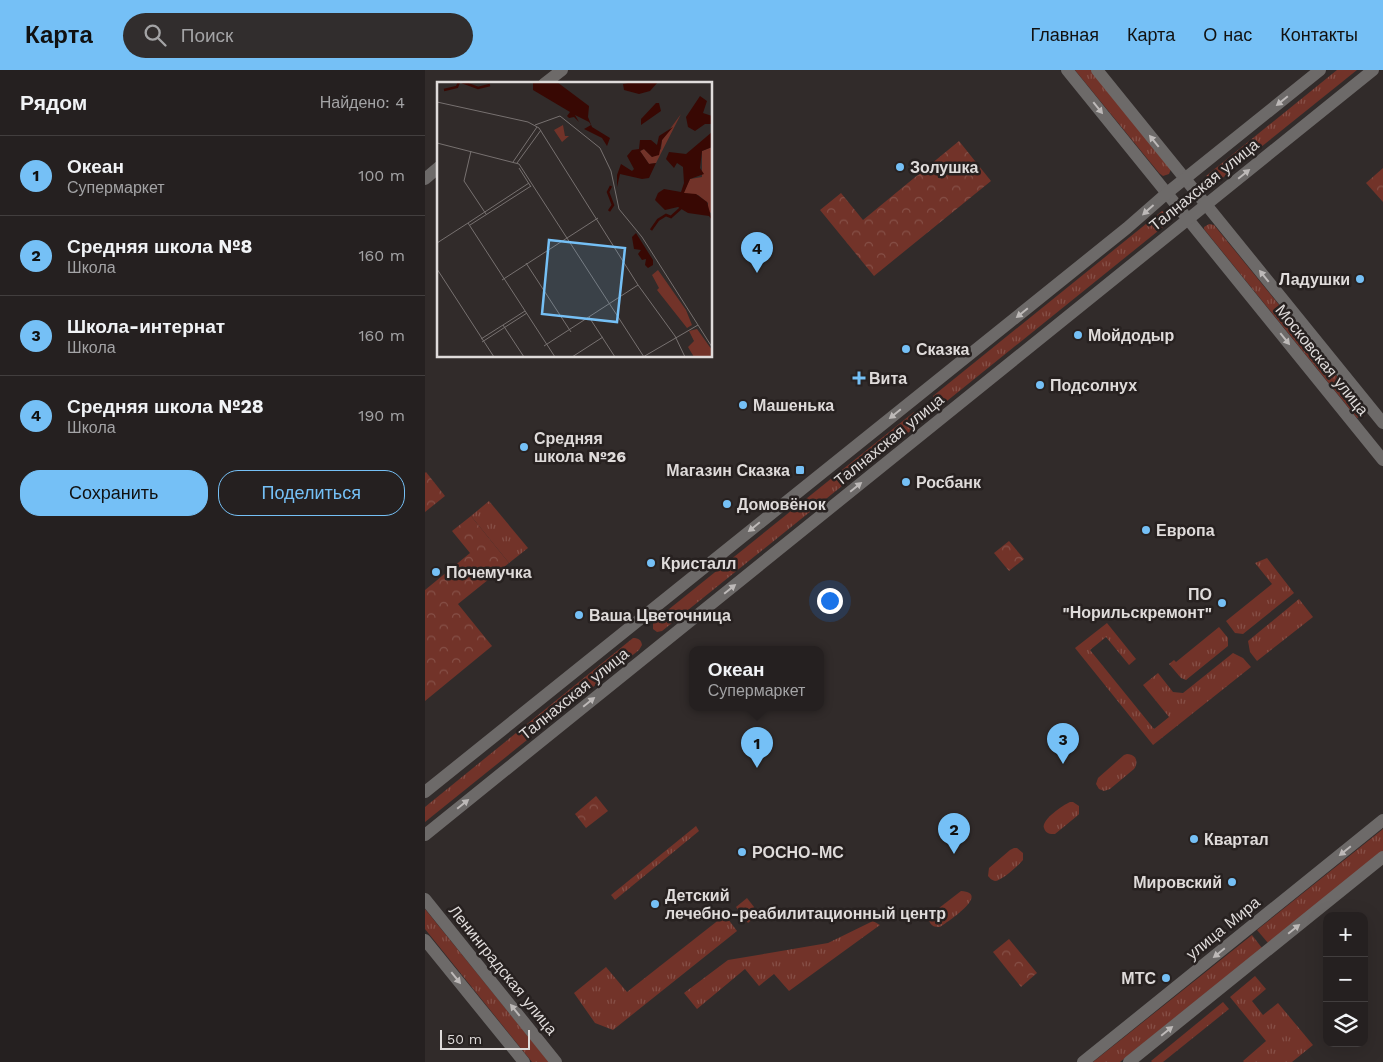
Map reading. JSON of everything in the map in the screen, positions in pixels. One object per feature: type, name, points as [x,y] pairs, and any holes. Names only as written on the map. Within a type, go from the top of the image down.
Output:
[{"type":"street","points":[[547,82],[562,70]]},
{"type":"street","name":"Московская улица","points":[[1067,70],[1383,460]]},
{"type":"street","name":"Московская улица","points":[[1097,70],[1383,423]]},
{"type":"street","name":"Талнахская улица","points":[[425,792],[1127,228],[1167,193],[1320,70]]},
{"type":"street","name":"Талнахская улица","points":[[425,835],[1373,70]]},
{"type":"street","points":[[425,179],[437,169]]},
{"type":"street","points":[[1364,438],[1383,423]]},
{"type":"street","name":"улица Мира","points":[[1083,1062],[1383,820]]},
{"type":"street","points":[[1129,1062],[1383,857]]},
{"type":"street","name":"Ленинградская улица","points":[[425,899],[556,1062]]},
{"type":"street","points":[[425,940],[524,1062]]},
{"type":"green space","points":[[1075,70],[1091,70],[1171,169],[1169,174],[1163,176],[1159,173]]},
{"type":"green space","points":[[1337,70],[1357,70],[1215,184],[1210,186],[1206,183],[1206,176]]},
{"type":"green space","points":[[959,141],[991,181],[874,276],[820,210],[841,193],[863,220]]},
{"type":"green space","points":[[1383,168],[1383,202],[1366,183]]},
{"type":"green space","points":[[1162,211],[1167,212],[1170,216],[1168,223],[942,405],[937,406],[933,403],[933,396]]},
{"type":"green space","points":[[1209,224],[1214,225],[1363,408],[1365,412],[1364,417],[1357,418],[1204,229]]},
{"type":"green space","points":[[914,412],[922,417],[919,424],[662,631],[657,632],[653,629],[653,622]]},
{"type":"green space","points":[[425,473],[445,496],[425,512]]},
{"type":"green space","points":[[489,501],[528,548],[509,563],[471,516]]},
{"type":"green space","points":[[471,516],[509,563],[458,604],[492,646],[425,701],[425,590],[470,553],[452,531]]},
{"type":"green space","points":[[1009,541],[1024,559],[1009,571],[994,553]]},
{"type":"green space","points":[[1267,558],[1294,593],[1243,634],[1235,633],[1226,621],[1272,584],[1255,563]]},
{"type":"green space","points":[[1299,599],[1313,617],[1257,661],[1250,652],[1248,641]]},
{"type":"green space","points":[[1107,623],[1136,659],[1129,665],[1106,637],[1090,650],[1154,729],[1169,717],[1143,685],[1158,673],[1173,692],[1183,693],[1233,653],[1243,658],[1251,667],[1153,745],[1075,648]]},
{"type":"green space","points":[[1219,627],[1228,638],[1228,646],[1186,680],[1181,678],[1169,664],[1174,660],[1176,662]]},
{"type":"green space","points":[[633,638],[641,642],[642,645],[639,650],[425,822],[425,807]]},
{"type":"green space","points":[[1127,754],[1133,755],[1136,759],[1134,769],[1110,789],[1104,791],[1099,789],[1096,784],[1098,778]]},
{"type":"green space","points":[[596,796],[608,811],[586,828],[575,814]]},
{"type":"green space","points":[[1070,802],[1079,806],[1079,814],[1055,834],[1047,833],[1044,828],[1046,821],[1058,809]]},
{"type":"green space","points":[[696,826],[699,831],[615,900],[611,895]]},
{"type":"green space","points":[[1383,829],[1383,851],[1268,943],[1257,930]]},
{"type":"green space","points":[[1014,848],[1023,853],[1023,860],[998,880],[992,880],[988,876],[989,868]]},
{"type":"green space","points":[[961,891],[969,893],[972,897],[970,902],[940,927],[933,925],[929,920],[930,915]]},
{"type":"green space","points":[[747,898],[754,907],[756,916],[748,923],[736,907]]},
{"type":"green space","points":[[425,909],[549,1062],[532,1062],[425,929]]},
{"type":"green space","points":[[725,915],[737,931],[613,1030],[595,1023],[574,993],[606,967],[627,992]]},
{"type":"green space","points":[[873,921],[880,925],[789,991],[774,974],[759,986],[745,969],[697,1009],[684,993],[728,960],[828,943]]},
{"type":"green space","points":[[1252,935],[1262,948],[1120,1062],[1093,1062]]},
{"type":"green space","points":[[1009,939],[1037,973],[1021,987],[993,952]]},
{"type":"green space","points":[[1255,976],[1266,989],[1252,1001],[1263,1015],[1278,1003],[1313,1045],[1292,1062],[1243,1061],[1266,1041],[1230,997]]},
{"type":"green space","points":[[1223,1002],[1229,1009],[1163,1062],[1151,1061]]},
{"type":"place","name":"Золушка","points":[[900,167]]},
{"type":"place","name":"Средняя школа №28","points":[[757,273]]},
{"type":"place","name":"Ладушки","points":[[1360,279]]},
{"type":"place","name":"Мойдодыр","points":[[1078,335]]},
{"type":"place","name":"Сказка","points":[[906,349]]},
{"type":"place","name":"Вита","points":[[859,378]]},
{"type":"place","name":"Подсолнух","points":[[1040,385]]},
{"type":"place","name":"Машенька","points":[[743,405]]},
{"type":"place","name":"Средняя школа №26","points":[[524,447]]},
{"type":"place","name":"Магазин Сказка","points":[[800,470]]},
{"type":"place","name":"Росбанк","points":[[906,482]]},
{"type":"place","name":"Домовёнок","points":[[727,504]]},
{"type":"place","name":"Европа","points":[[1146,530]]},
{"type":"place","name":"Кристалл","points":[[651,563]]},
{"type":"place","name":"Почемучка","points":[[436,572]]},
{"type":"place","name":"ПО \"Норильскремонт\"","points":[[1222,603]]},
{"type":"place","name":"Ваша Цветочница","points":[[579,615]]},
{"type":"place","name":"Школа-интернат","points":[[1063,764]]},
{"type":"place","name":"Океан","points":[[757,768]]},
{"type":"place","name":"Квартал","points":[[1194,839]]},
{"type":"place","name":"РОСНО-МС","points":[[742,852]]},
{"type":"place","name":"Средняя школа №8","points":[[954,854]]},
{"type":"place","name":"Мировский","points":[[1232,882]]},
{"type":"place","name":"Детский лечебно-реабилитационный центр","points":[[655,904]]},
{"type":"place","name":"МТС","points":[[1166,978]]}]
